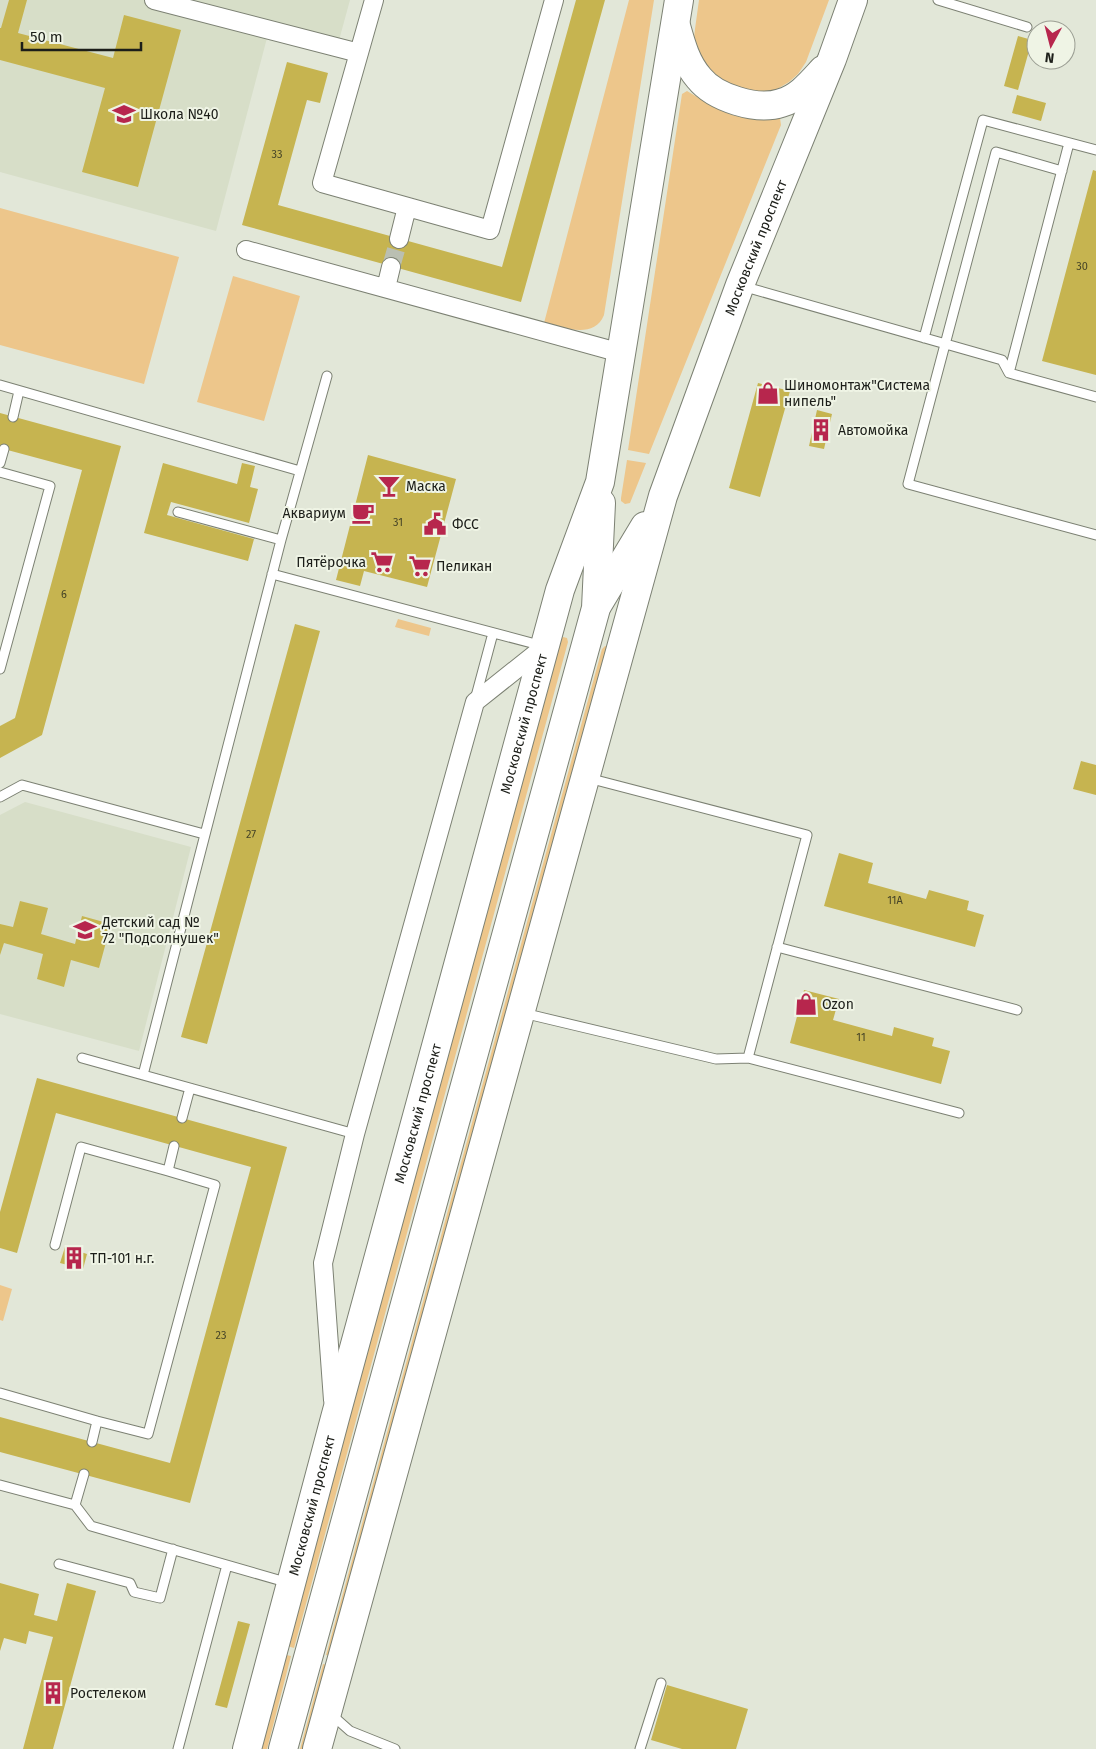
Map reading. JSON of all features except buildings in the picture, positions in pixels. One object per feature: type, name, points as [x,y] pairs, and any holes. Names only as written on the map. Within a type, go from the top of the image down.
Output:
[{"type":"main road","name":"Московский проспект","points":[[317,1749],[586,777],[659,503],[740,285],[832,59],[853,0]]},
{"type":"main road","name":"Московский проспект","points":[[283,1749],[596,608],[601,491],[621,354],[677,12]]},
{"type":"main road","points":[[677,12],[684,54],[700,80],[720,94],[737,102],[762,105],[781,104],[804,91],[832,59]]},
{"type":"main road","name":"Московский проспект","points":[[246,1749],[560,590],[601,491]]},
{"type":"main road","points":[[601,491],[605,513],[611,526],[625,529],[640,523],[659,503]]},
{"type":"main road","name":"Московский проспект","points":[[596,608],[659,503]]},
{"type":"street","points":[[154,0],[359,53]]},
{"type":"street","points":[[374,0],[322,183],[490,230],[554,0]]},
{"type":"street","points":[[399,239],[407,207]]},
{"type":"street","points":[[246,250],[621,354]]},
{"type":"street","points":[[386,288],[391,267]]},
{"type":"street","points":[[335,1418],[323,1263],[355,1134],[475,702],[545,646]]},
{"type":"lane","points":[[938,0],[1026,27]]},
{"type":"lane","points":[[924,338],[983,120],[1096,150]]},
{"type":"lane","points":[[1009,373],[1069,143]]},
{"type":"lane","points":[[1062,171],[996,152],[908,484],[1096,535]]},
{"type":"lane","points":[[740,285],[1002,360],[1009,373],[1096,397]]},
{"type":"lane","points":[[143,1075],[272,574],[327,376]]},
{"type":"lane","points":[[0,386],[300,471]]},
{"type":"lane","points":[[12,417],[20,391]]},
{"type":"lane","points":[[0,463],[4,449]]},
{"type":"lane","points":[[0,472],[50,486],[0,669]]},
{"type":"lane","points":[[178,512],[281,540]]},
{"type":"lane","points":[[272,574],[545,646]]},
{"type":"lane","points":[[475,702],[493,632]]},
{"type":"lane","points":[[586,777],[807,835],[748,1058]]},
{"type":"lane","points":[[0,797],[22,786],[204,834]]},
{"type":"lane","points":[[777,947],[1017,1010]]},
{"type":"lane","points":[[520,1013],[716,1059],[748,1058],[960,1113]]},
{"type":"lane","points":[[82,1058],[355,1134]]},
{"type":"lane","points":[[182,1118],[190,1088]]},
{"type":"lane","points":[[168,1171],[174,1146]]},
{"type":"lane","points":[[0,1393],[148,1434],[215,1185],[82,1147],[55,1245]]},
{"type":"lane","points":[[92,1442],[97,1421]]},
{"type":"lane","points":[[75,1505],[84,1474]]},
{"type":"lane","points":[[0,1485],[75,1505],[91,1526],[291,1583]]},
{"type":"lane","points":[[59,1564],[130,1583],[134,1592],[160,1598],[173,1550]]},
{"type":"lane","points":[[178,1749],[226,1565]]},
{"type":"lane","points":[[640,1749],[661,1683]]},
{"type":"lane","points":[[329,1711],[338,1722],[350,1731],[394,1749]]},
{"type":"shaded area","name":"Школа №40","points":[[0,0],[350,0],[335,55],[267,38],[216,231],[0,172]]},
{"type":"shaded area","points":[[629,0],[654,0],[604,315],[599,323],[586,330],[569,329],[544,323]]},
{"type":"shaded area","points":[[699,0],[829,0],[806,62],[798,74],[772,92],[748,94],[723,86],[697,54],[694,39]]},
{"type":"shaded area","points":[[687,91],[727,113],[741,117],[776,117],[780,118],[781,125],[649,454],[628,450],[682,94]]},
{"type":"shaded area","points":[[0,208],[179,257],[144,384],[0,345]]},
{"type":"shaded area","points":[[233,276],[300,296],[264,421],[197,402]]},
{"type":"shaded area","points":[[627,460],[646,463],[630,503],[625,504],[621,501],[621,498]]},
{"type":"shaded area","points":[[398,619],[431,628],[429,636],[395,627]]},
{"type":"shaded area","points":[[563,637],[567,638],[568,642],[294,1648],[284,1645],[559,640]]},
{"type":"shaded area","points":[[605,646],[608,647],[334,1657],[326,1655],[602,649]]},
{"type":"shaded area","name":"Детский сад № 72 \"Подсолнушек\"","points":[[25,802],[191,847],[139,1051],[0,1014],[0,815]]},
{"type":"shaded area","points":[[0,1285],[12,1289],[3,1321],[0,1320]]},
{"type":"shaded area","points":[[282,1654],[291,1656],[267,1749],[257,1749]]},
{"type":"shaded area","points":[[323,1664],[331,1666],[309,1749],[300,1749]]},
{"type":"tunnel","points":[[391,267],[399,239]]},
{"type":"place","name":"Школа №40","points":[[124,114]]},
{"type":"place","name":"Шиномонтаж\"Система нипель\"","points":[[768,393]]},
{"type":"place","name":"Автомойка","points":[[821,430]]},
{"type":"place","name":"Маска","points":[[389,486]]},
{"type":"place","name":"Аквариум","points":[[363,513]]},
{"type":"place","name":"ФСС","points":[[435,524]]},
{"type":"place","name":"Пятёрочка","points":[[382,562]]},
{"type":"place","name":"Пеликан","points":[[420,566]]},
{"type":"place","name":"Детский сад № 72 \"Подсолнушек\"","points":[[85,930]]},
{"type":"place","name":"Ozon","points":[[806,1004]]},
{"type":"place","name":"ТП-101 н.г.","points":[[74,1258]]},
{"type":"place","name":"Ростелеком","points":[[53,1693]]}]
